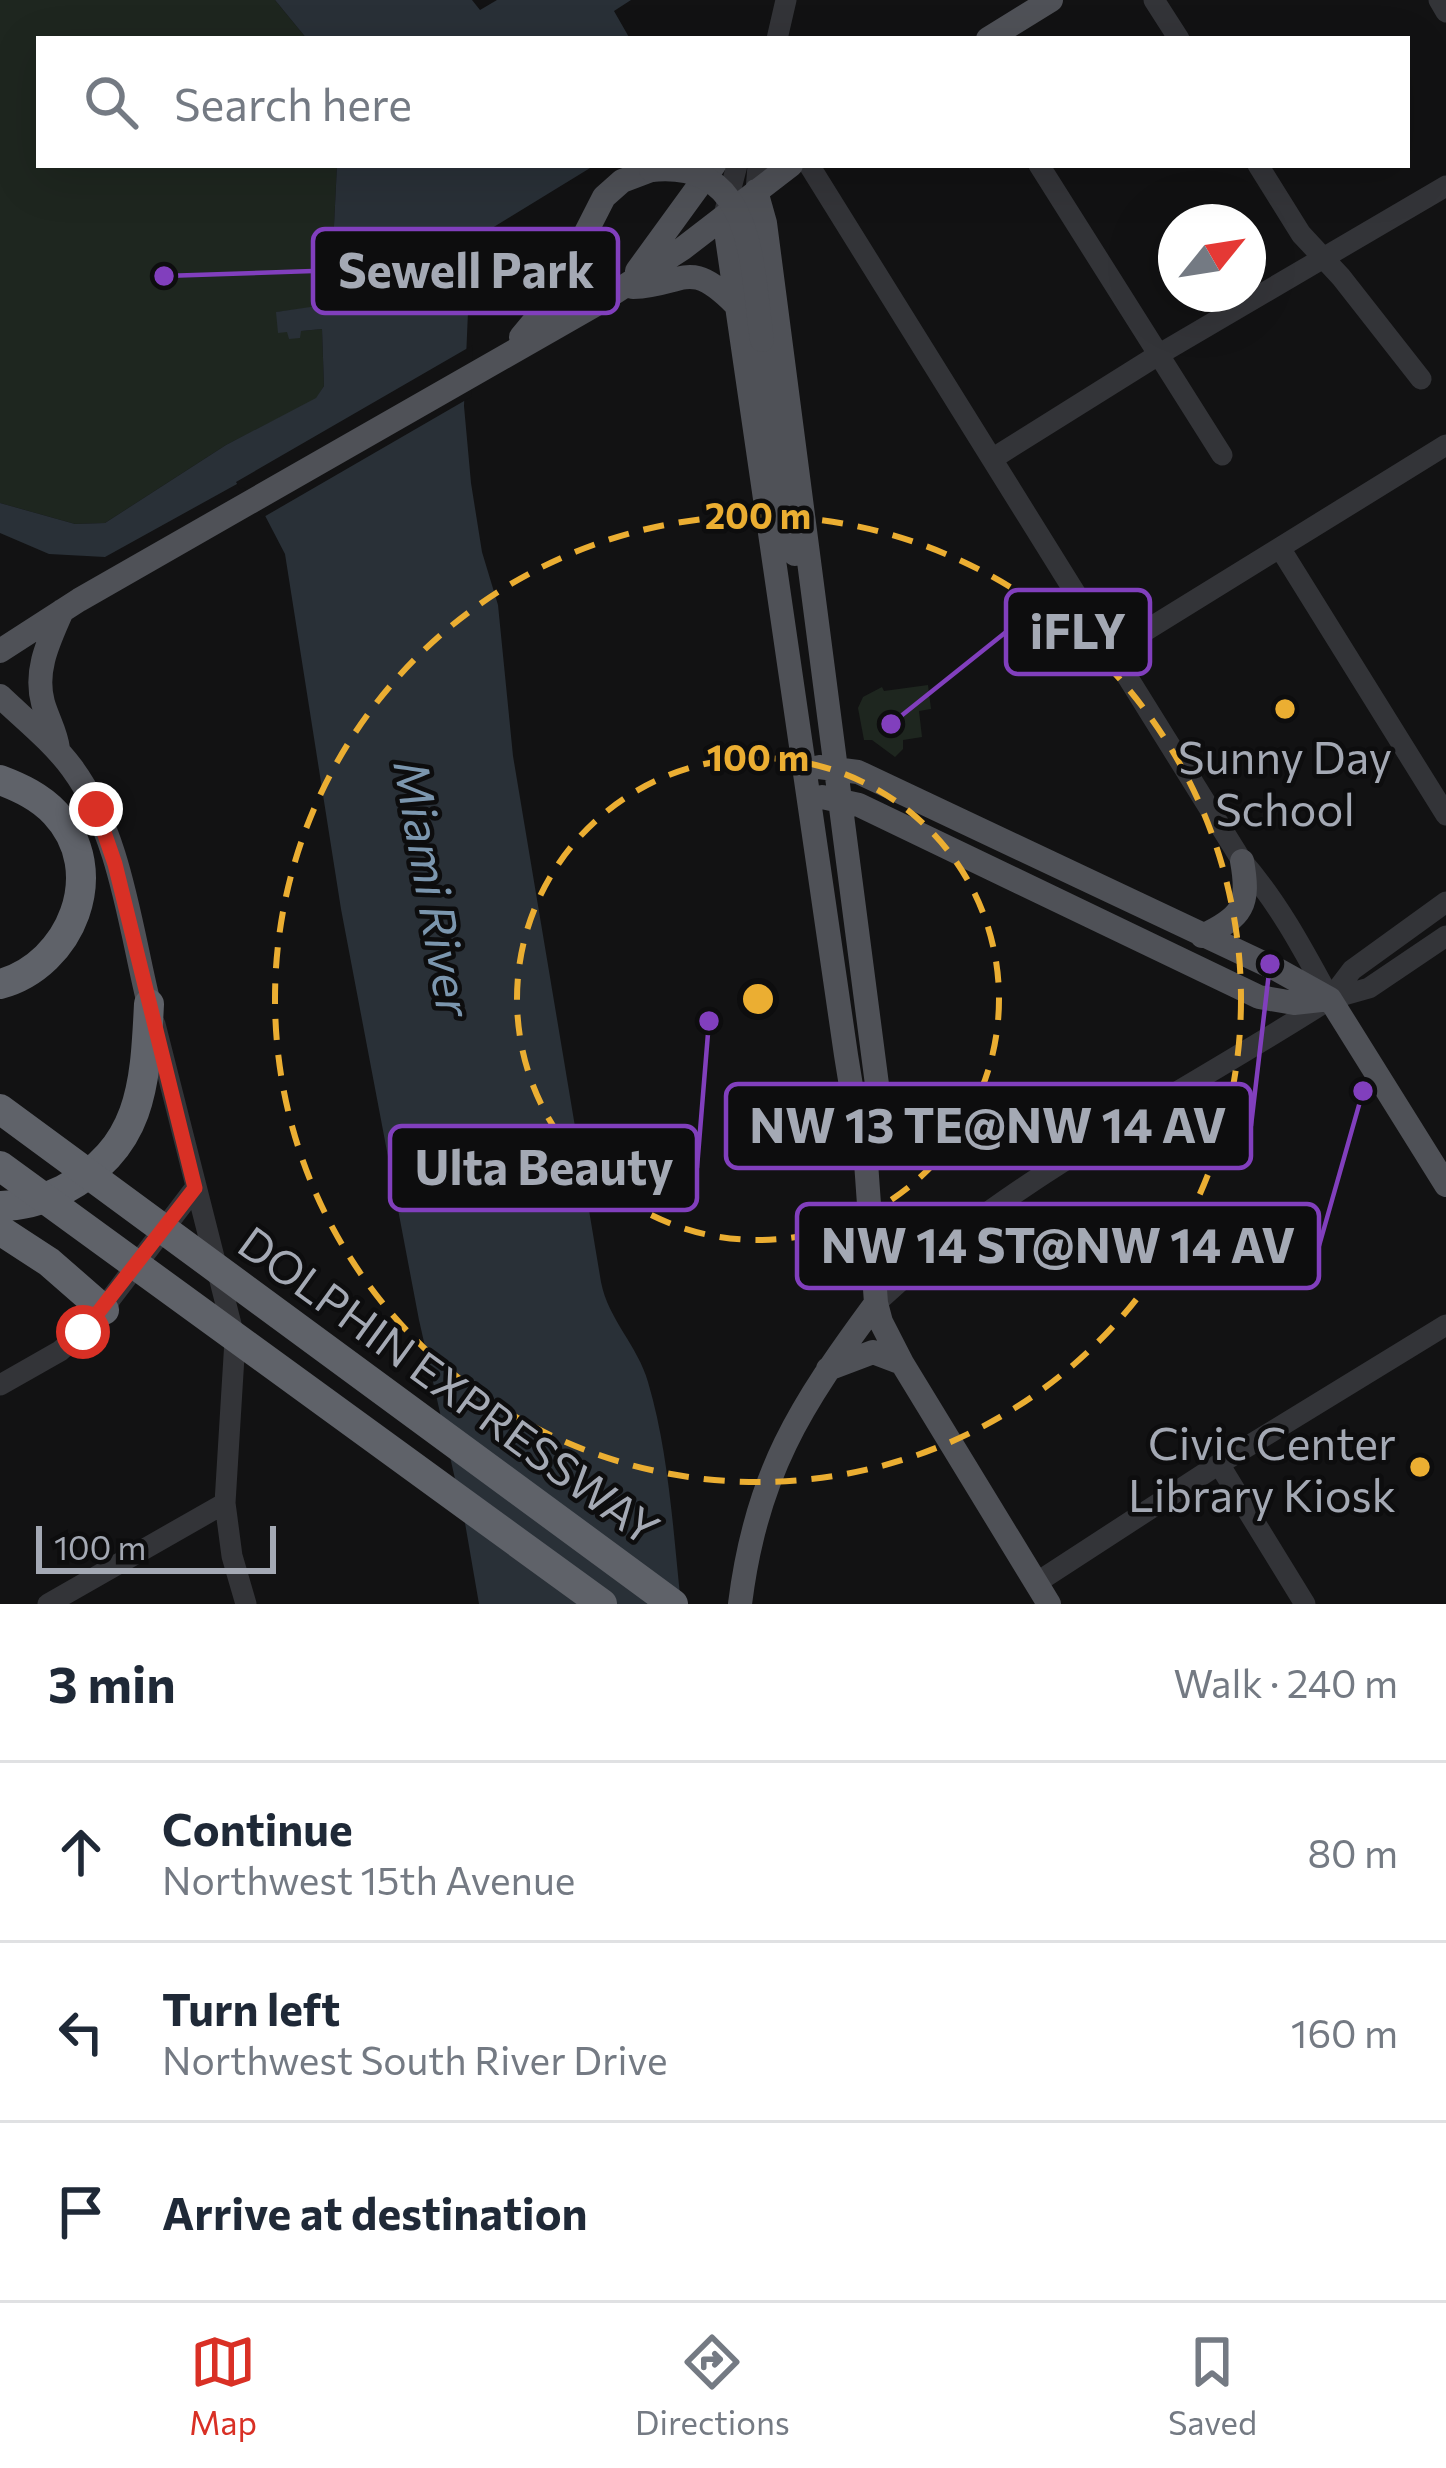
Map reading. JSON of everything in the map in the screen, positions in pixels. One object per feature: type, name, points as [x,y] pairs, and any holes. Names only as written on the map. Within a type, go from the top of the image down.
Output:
[{"type":"highway","points":[[0,780],[37,797],[57,815],[80,869],[77,912],[67,934],[42,963],[0,984]]},
{"type":"highway","points":[[0,1206],[43,1200],[81,1180],[113,1152],[130,1124],[142,1088],[149,1004]]},
{"type":"highway","name":"DOLPHIN EXPRESSWAY","points":[[0,1109],[673,1604]]},
{"type":"highway","name":"DOLPHIN EXPRESSWAY","points":[[0,1166],[602,1604]]},
{"type":"highway","points":[[0,1230],[50,1262],[104,1310]]},
{"type":"main road","points":[[993,36],[1052,0]]},
{"type":"main road","points":[[624,287],[712,168]]},
{"type":"main road","points":[[500,356],[551,302],[604,196],[622,181],[651,170],[676,170],[700,176],[723,191],[739,212],[797,570],[818,649]]},
{"type":"main road","points":[[0,651],[251,500],[624,287],[724,217],[757,178]]},
{"type":"main road","points":[[757,178],[882,1123],[865,1148]]},
{"type":"main road","points":[[724,217],[846,1055],[865,1148],[876,1304],[902,1363],[1043,1593]]},
{"type":"main road","points":[[624,287],[657,286],[677,276],[693,275],[736,304]]},
{"type":"main road","points":[[59,751],[40,677],[44,653],[63,610]]},
{"type":"main road","points":[[0,696],[59,751],[102,823],[149,1004]]},
{"type":"main road","points":[[804,766],[859,772],[1330,999],[1446,1185]]},
{"type":"main road","points":[[808,794],[859,805],[1259,998],[1294,1003],[1330,999]]},
{"type":"main road","points":[[1202,936],[1228,923],[1242,908],[1247,894],[1242,861]]},
{"type":"main road","points":[[740,1604],[751,1534],[773,1465],[826,1370],[876,1304]]},
{"type":"main road","points":[[826,1370],[873,1352],[902,1363]]},
{"type":"street","points":[[778,36],[787,0]]},
{"type":"street","points":[[1154,0],[1177,36]]},
{"type":"street","points":[[1439,0],[1446,12]]},
{"type":"street","points":[[724,217],[736,168]]},
{"type":"street","points":[[811,168],[1330,999]]},
{"type":"street","points":[[1041,168],[1222,455]]},
{"type":"street","points":[[1260,168],[1301,234],[1420,379]]},
{"type":"street","points":[[992,459],[1446,186]]},
{"type":"street","points":[[1111,652],[1446,445]]},
{"type":"street","points":[[1280,548],[1446,815]]},
{"type":"street","points":[[1330,999],[1352,970],[1446,902]]},
{"type":"street","points":[[876,1304],[990,1208],[1330,999],[1370,988],[1446,936]]},
{"type":"street","points":[[149,1004],[236,1340],[225,1503],[232,1556],[246,1604]]},
{"type":"street","points":[[0,1385],[60,1351],[104,1310],[195,1188]]},
{"type":"street","points":[[1043,1593],[1219,1464],[1446,1325]]},
{"type":"street","points":[[1219,1464],[1305,1604]]},
{"type":"street","points":[[49,1604],[225,1503]]},
{"type":"shaded area","points":[[0,0],[275,0],[305,36],[36,36],[36,168],[337,168],[324,306],[277,312],[300,331],[322,329],[324,386],[316,399],[226,445],[105,523],[75,524],[0,503]]},
{"type":"shaded area","points":[[928,685],[931,709],[919,711],[922,737],[903,740],[903,749],[895,757],[872,740],[864,740],[858,708],[863,697],[882,687],[884,691]]},
{"type":"water","points":[[275,0],[472,0],[480,10],[497,0],[631,0],[614,11],[628,36],[305,36]]},
{"type":"water","name":"Miami River","points":[[337,168],[590,168],[471,241],[464,406],[482,552],[498,605],[513,756],[601,1282],[643,1369],[655,1409],[681,1604],[479,1604],[341,909],[285,554],[246,479],[105,557],[49,554],[0,533],[0,503],[75,524],[105,523],[226,445],[316,398],[324,386],[322,329],[301,331],[300,338],[289,339],[287,332],[278,333],[276,312],[324,305]]},
{"type":"pier","points":[[473,345],[471,397],[262,518],[244,487],[240,489],[236,482]]},
{"type":"place","name":"Sewell Park","points":[[164,276]]},
{"type":"place","name":"Sunny Day School","points":[[1285,709]]},
{"type":"place","name":"iFLY","points":[[891,724]]},
{"type":"place","name":"NW 13 TE@NW 14 AV","points":[[1270,964]]},
{"type":"place","name":"Ulta Beauty","points":[[709,1021]]},
{"type":"place","name":"NW 14 ST@NW 14 AV","points":[[1363,1091]]},
{"type":"place","name":"Civic Center Library Kiosk","points":[[1420,1467]]},
{"type":"route","points":[[83,1332],[195,1188],[115,864],[96,809]]}]
